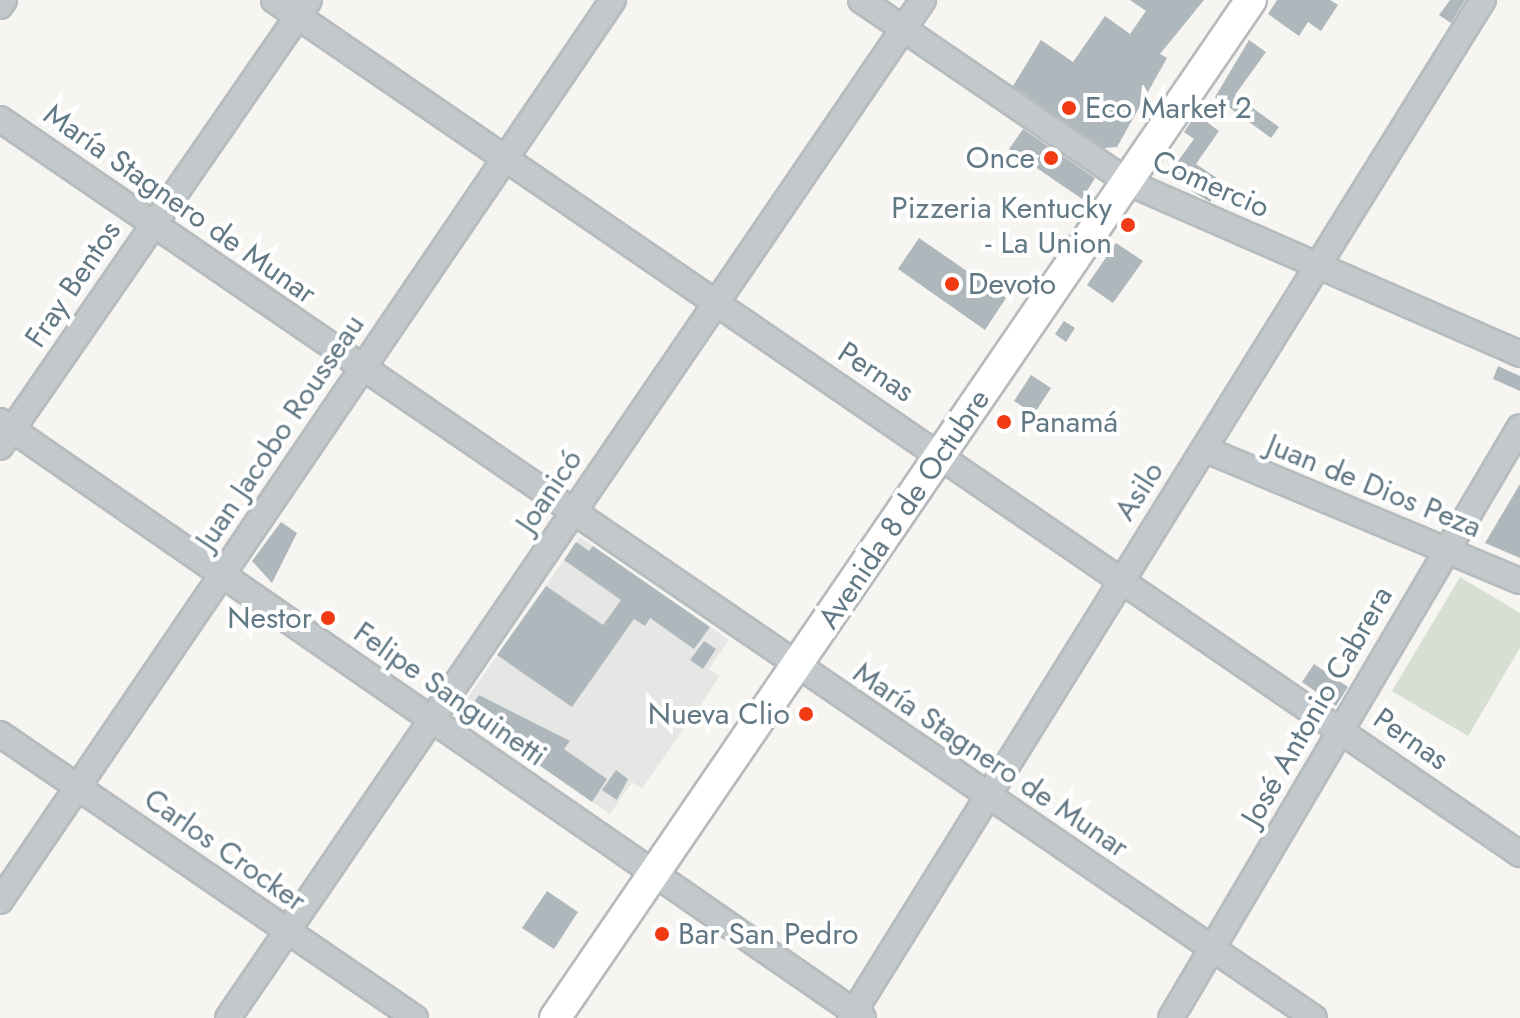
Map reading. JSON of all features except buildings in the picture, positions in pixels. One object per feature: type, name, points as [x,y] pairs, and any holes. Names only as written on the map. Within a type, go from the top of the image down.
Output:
[{"type":"main road","name":"Avenida 8 de Octubre","points":[[555,1018],[799,668],[939,452],[1129,183],[1251,0]]},
{"type":"street","points":[[0,6],[4,0]]},
{"type":"street","name":"Pernas","points":[[274,0],[303,8],[506,157],[715,304],[939,452],[1520,854]]},
{"type":"street","name":"Juan Jacobo Rousseau","points":[[0,901],[613,0]]},
{"type":"street","name":"Comercio","points":[[861,0],[1129,183],[1520,354]]},
{"type":"street","name":"Joanicó","points":[[228,1018],[923,0]]},
{"type":"street","name":"Asilo","points":[[856,1016],[1121,578],[1483,0]]},
{"type":"street","name":"Fray Bentos","points":[[4,433],[303,8]]},
{"type":"street","name":"María Stagnero de Munar","points":[[0,119],[573,514],[1314,1018]]},
{"type":"street","name":"José Antonio Cabrera","points":[[1171,1018],[1520,427]]},
{"type":"street","name":"Felipe Sanguinetti","points":[[4,433],[222,573],[654,878],[856,1016]]},
{"type":"street","name":"Juan de Dios Peza","points":[[1204,449],[1520,581]]},
{"type":"street","name":"Carlos Crocker","points":[[0,734],[415,1018]]},
{"type":"shaded area","points":[[580,537],[729,640],[709,669],[720,676],[642,789],[632,782],[610,814],[459,710]]},
{"type":"shaded area","points":[[1460,577],[1520,613],[1520,648],[1468,736],[1392,691]]},
{"type":"place","name":"Eco Market 2","points":[[1069,108]]},
{"type":"place","name":"Once","points":[[1051,158]]},
{"type":"place","name":"Pizzeria Kentucky - La Union","points":[[1128,225]]},
{"type":"place","name":"Devoto","points":[[952,284]]},
{"type":"place","name":"Panamá","points":[[1004,422]]},
{"type":"place","name":"Nestor","points":[[328,618]]},
{"type":"place","name":"Nueva Clio","points":[[806,714]]},
{"type":"place","name":"Bar San Pedro","points":[[662,934]]}]
